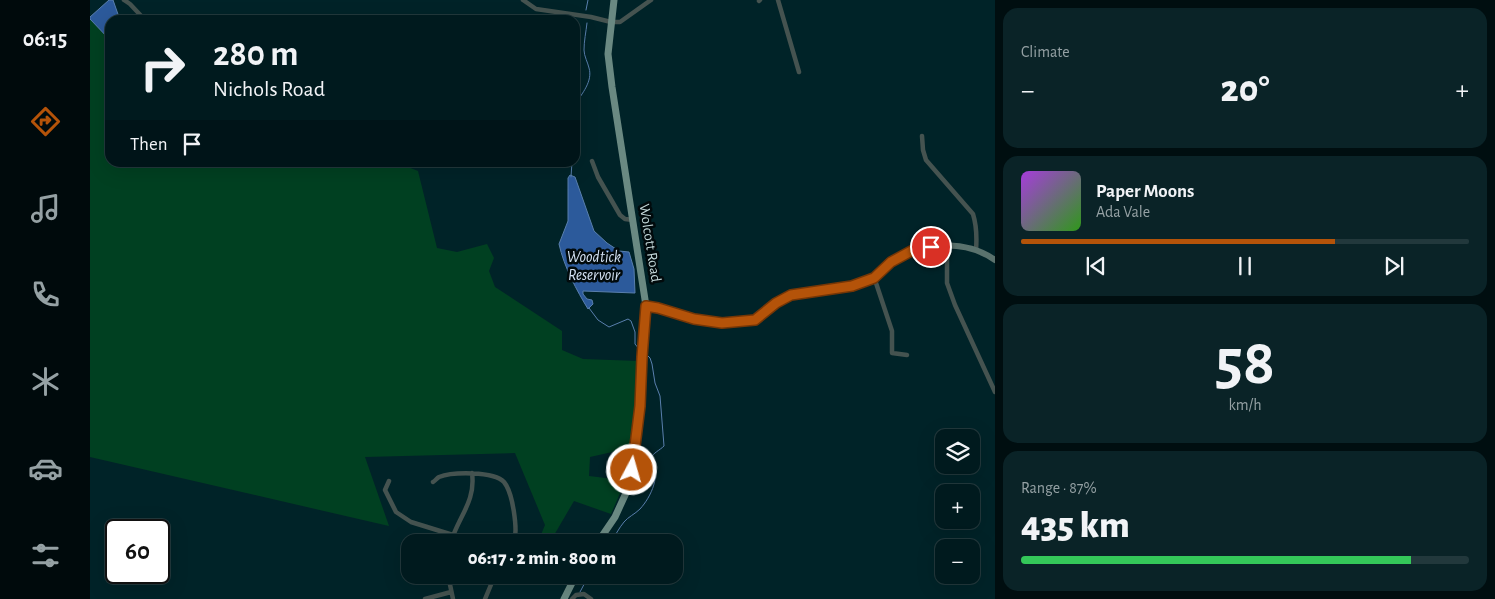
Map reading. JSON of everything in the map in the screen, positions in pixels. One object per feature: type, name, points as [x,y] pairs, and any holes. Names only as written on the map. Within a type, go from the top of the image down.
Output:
[{"type":"main road","name":"Wolcott Road","points":[[603,534],[615,516],[626,493],[632,470],[640,406],[646,306],[608,54],[610,22],[614,0]]},
{"type":"main road","points":[[564,599],[572,584]]},
{"type":"street","points":[[124,0],[140,15]]},
{"type":"street","points":[[522,0],[536,9],[577,15]]},
{"type":"street","points":[[580,15],[610,22],[620,22],[652,0]]},
{"type":"street","points":[[778,0],[799,72]]},
{"type":"street","points":[[922,136],[922,150],[926,160],[973,214],[976,224],[976,250]]},
{"type":"street","points":[[592,160],[598,177],[620,215],[625,219],[633,220]]},
{"type":"street","points":[[947,246],[947,283],[955,306],[995,392]]},
{"type":"street","points":[[646,306],[694,319],[722,323],[755,320],[776,303],[791,295],[852,286],[874,278],[891,262],[915,249],[947,246],[965,247],[976,250],[995,260]]},
{"type":"street","points":[[874,278],[892,332],[892,353],[906,355]]},
{"type":"street","points":[[453,534],[470,501],[473,484],[472,474]]},
{"type":"street","points":[[433,482],[439,477],[472,474],[493,475],[504,482],[514,508],[516,534]]},
{"type":"street","points":[[389,481],[385,490],[396,512],[411,522],[450,534]]},
{"type":"street","points":[[450,584],[453,599]]},
{"type":"street","points":[[485,599],[491,584]]},
{"type":"street","points":[[425,599],[451,592]]},
{"type":"street","points":[[574,597],[588,596]]},
{"type":"green space","points":[[90,19],[105,35],[105,167],[408,167],[418,171],[437,248],[457,252],[487,244],[494,258],[489,271],[495,287],[562,331],[562,350],[583,359],[639,361],[630,448],[590,457],[589,476],[622,480],[621,491],[611,514],[574,501],[555,534],[541,534],[545,525],[515,453],[365,457],[389,526],[90,457]]},
{"type":"water","points":[[109,0],[113,0],[118,15],[105,15],[105,35],[90,17]]},
{"type":"water","name":"Woodtick Reservoir","points":[[570,175],[575,177],[594,231],[619,251],[629,252],[634,269],[635,293],[583,291],[587,299],[592,300],[593,304],[588,309],[567,270],[559,244],[568,221],[568,178]]},
{"type":"waterway","points":[[586,10],[588,0]]},
{"type":"waterway","points":[[580,96],[586,87],[590,73],[584,50],[587,23]]},
{"type":"waterway","points":[[571,177],[572,167]]},
{"type":"waterway","points":[[589,308],[598,320],[609,327],[628,319],[631,321],[635,332],[635,344],[640,350]]},
{"type":"waterway","points":[[616,534],[624,522],[640,509],[648,498],[655,478],[654,464],[651,458],[664,446],[660,396],[655,383],[650,358],[645,353]]},
{"type":"waterway","points":[[580,592],[584,584]]},
{"type":"route","points":[[632,470],[640,406],[646,306],[694,319],[722,323],[755,320],[776,303],[791,295],[852,286],[874,278],[891,262],[915,249],[931,247]]}]
